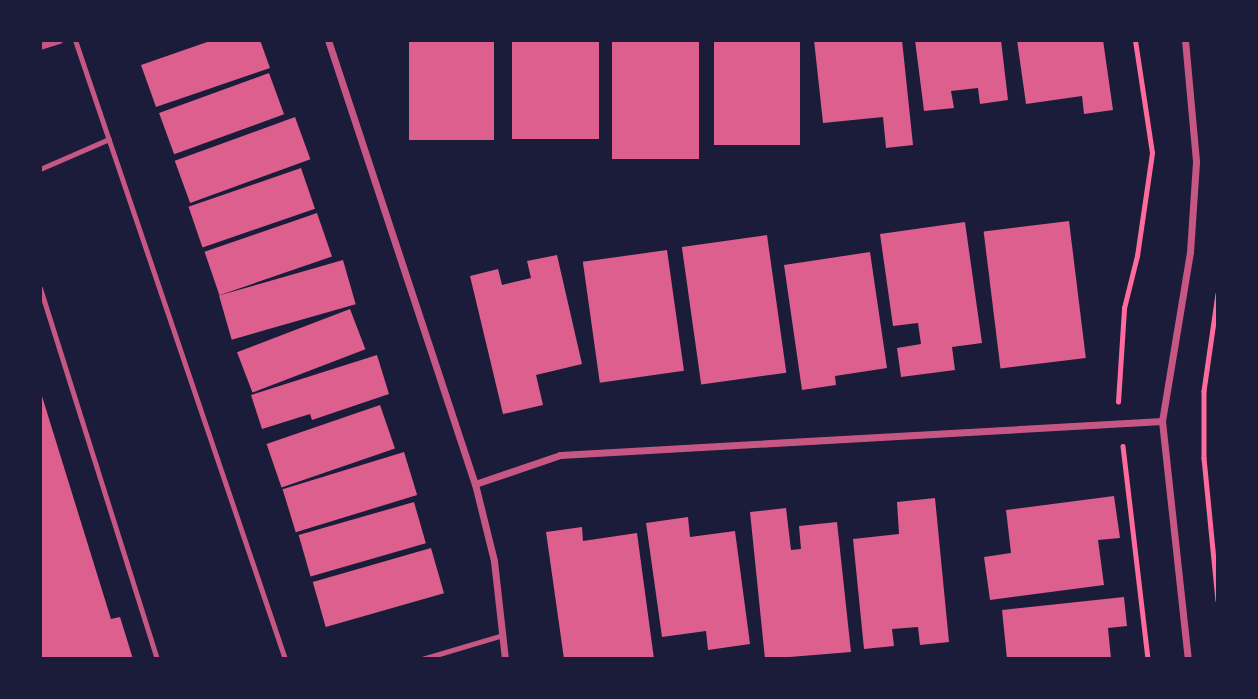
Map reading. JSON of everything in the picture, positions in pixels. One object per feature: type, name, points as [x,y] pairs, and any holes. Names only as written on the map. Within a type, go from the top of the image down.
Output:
[{"type":"street","points":[[40,46],[59,40]]},
{"type":"street","points":[[328,40],[475,484],[494,561],[505,659]]},
{"type":"street","points":[[1185,40],[1196,162],[1190,252],[1162,421],[1188,659]]},
{"type":"street","points":[[475,484],[560,455],[1162,421]]},
{"type":"lane","points":[[75,40],[285,659]]},
{"type":"lane","points":[[40,169],[109,139]]},
{"type":"lane","points":[[40,288],[157,659]]},
{"type":"lane","points":[[422,659],[503,635]]},
{"type":"path","points":[[1135,40],[1152,153],[1139,243],[1124,308],[1117,377],[1119,424],[1148,659]]},
{"type":"path","points":[[1218,294],[1204,391],[1204,458],[1218,600]]},
{"type":"building","points":[[213,40],[260,40],[270,68],[156,107],[141,65]]},
{"type":"building","points":[[409,40],[494,40],[494,140],[409,140]]},
{"type":"building","points":[[512,40],[599,40],[599,139],[512,139]]},
{"type":"building","points":[[612,40],[699,40],[699,159],[612,159]]},
{"type":"building","points":[[714,40],[800,40],[800,145],[714,145]]},
{"type":"building","points":[[814,40],[902,40],[913,145],[886,148],[883,117],[823,123]]},
{"type":"building","points":[[915,40],[1001,40],[1008,100],[980,104],[978,88],[951,91],[954,108],[924,111]]},
{"type":"building","points":[[1017,40],[1103,40],[1113,110],[1084,114],[1082,96],[1026,104]]},
{"type":"building","points":[[269,73],[284,114],[174,154],[159,113]]},
{"type":"building","points":[[295,117],[310,159],[190,203],[175,161]]},
{"type":"building","points":[[301,168],[315,209],[202,247],[188,207]]},
{"type":"building","points":[[317,213],[332,256],[219,295],[204,252]]},
{"type":"building","points":[[1069,221],[1086,358],[1000,368],[984,231]]},
{"type":"building","points":[[965,222],[982,343],[952,347],[955,370],[901,377],[897,348],[921,344],[918,323],[893,326],[880,234]]},
{"type":"building","points":[[767,235],[786,373],[701,385],[682,247]]},
{"type":"building","points":[[667,250],[684,371],[600,383],[583,262]]},
{"type":"building","points":[[870,252],[887,368],[835,376],[836,385],[802,390],[784,265]]},
{"type":"building","points":[[557,255],[582,364],[536,375],[543,405],[503,414],[470,276],[498,269],[502,285],[531,278],[527,261]]},
{"type":"building","points":[[343,260],[356,304],[232,340],[219,296]]},
{"type":"building","points":[[350,309],[365,349],[252,393],[237,352]]},
{"type":"building","points":[[377,355],[389,394],[312,420],[310,414],[262,429],[251,395]]},
{"type":"building","points":[[41,393],[111,619],[120,617],[133,659],[40,659]]},
{"type":"building","points":[[380,405],[395,448],[282,488],[267,444]]},
{"type":"building","points":[[404,452],[417,495],[296,532],[283,489]]},
{"type":"building","points":[[1114,496],[1120,538],[1098,540],[1104,585],[990,600],[984,557],[1011,553],[1006,510]]},
{"type":"building","points":[[935,498],[949,642],[920,645],[918,627],[892,629],[894,646],[864,649],[853,539],[899,534],[897,502]]},
{"type":"building","points":[[414,502],[426,543],[311,576],[299,535]]},
{"type":"building","points":[[786,508],[791,550],[801,549],[799,526],[837,522],[851,652],[765,659],[750,512]]},
{"type":"building","points":[[688,517],[690,537],[735,531],[750,644],[708,650],[706,631],[662,637],[646,523]]},
{"type":"building","points":[[582,527],[583,541],[637,533],[654,659],[564,659],[546,532]]},
{"type":"building","points":[[431,548],[444,593],[326,627],[313,582]]},
{"type":"building","points":[[1124,597],[1127,626],[1108,628],[1111,659],[1007,659],[1002,610]]}]
